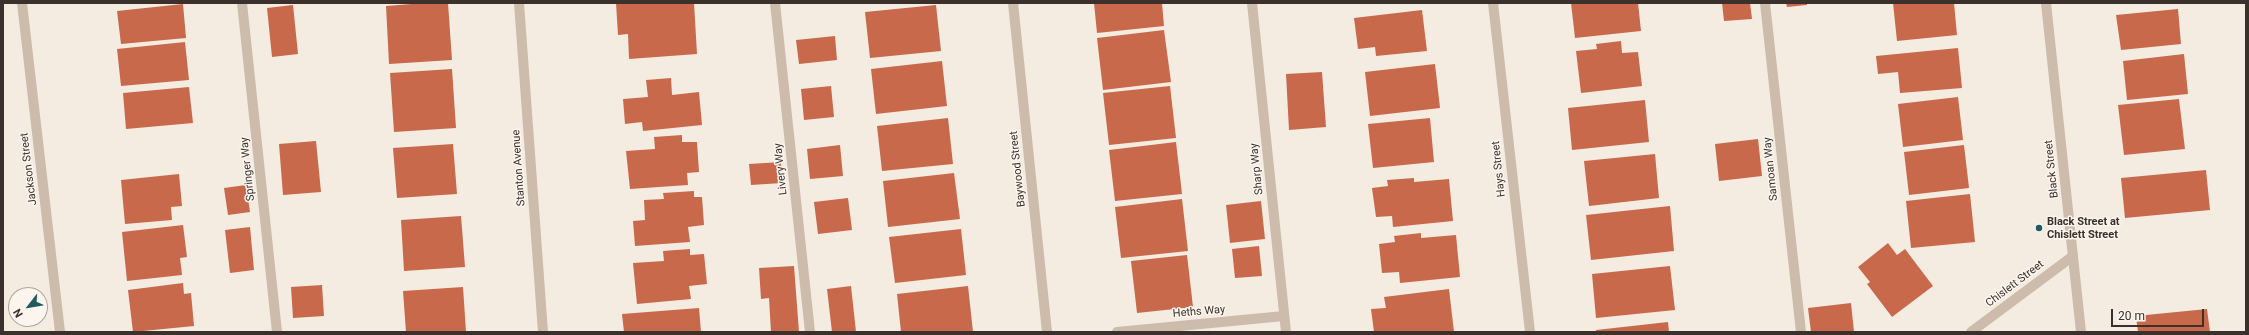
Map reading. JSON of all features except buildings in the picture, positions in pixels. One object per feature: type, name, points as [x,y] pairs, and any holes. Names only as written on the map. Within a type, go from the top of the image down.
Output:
[{"type":"street","name":"Jackson Street","points":[[22,3],[60,332]]},
{"type":"street","name":"Springer Way","points":[[242,3],[277,332]]},
{"type":"street","name":"Stanton Avenue","points":[[519,3],[543,332]]},
{"type":"street","name":"Livery Way","points":[[775,3],[810,332]]},
{"type":"street","name":"Baywood Street","points":[[1013,3],[1047,332]]},
{"type":"street","name":"Sharp Way","points":[[1252,3],[1286,332]]},
{"type":"street","name":"Hays Street","points":[[1493,3],[1530,332]]},
{"type":"street","name":"Samoan Way","points":[[1765,3],[1801,332]]},
{"type":"street","name":"Black Street","points":[[2046,3],[2081,332]]},
{"type":"street","name":"Chislett Street","points":[[1971,332],[2073,256]]},
{"type":"street","name":"Heths Way","points":[[1117,332],[1284,316]]},
{"type":"place","name":"Black Street at Chislett Street","points":[[2039,228]]}]
